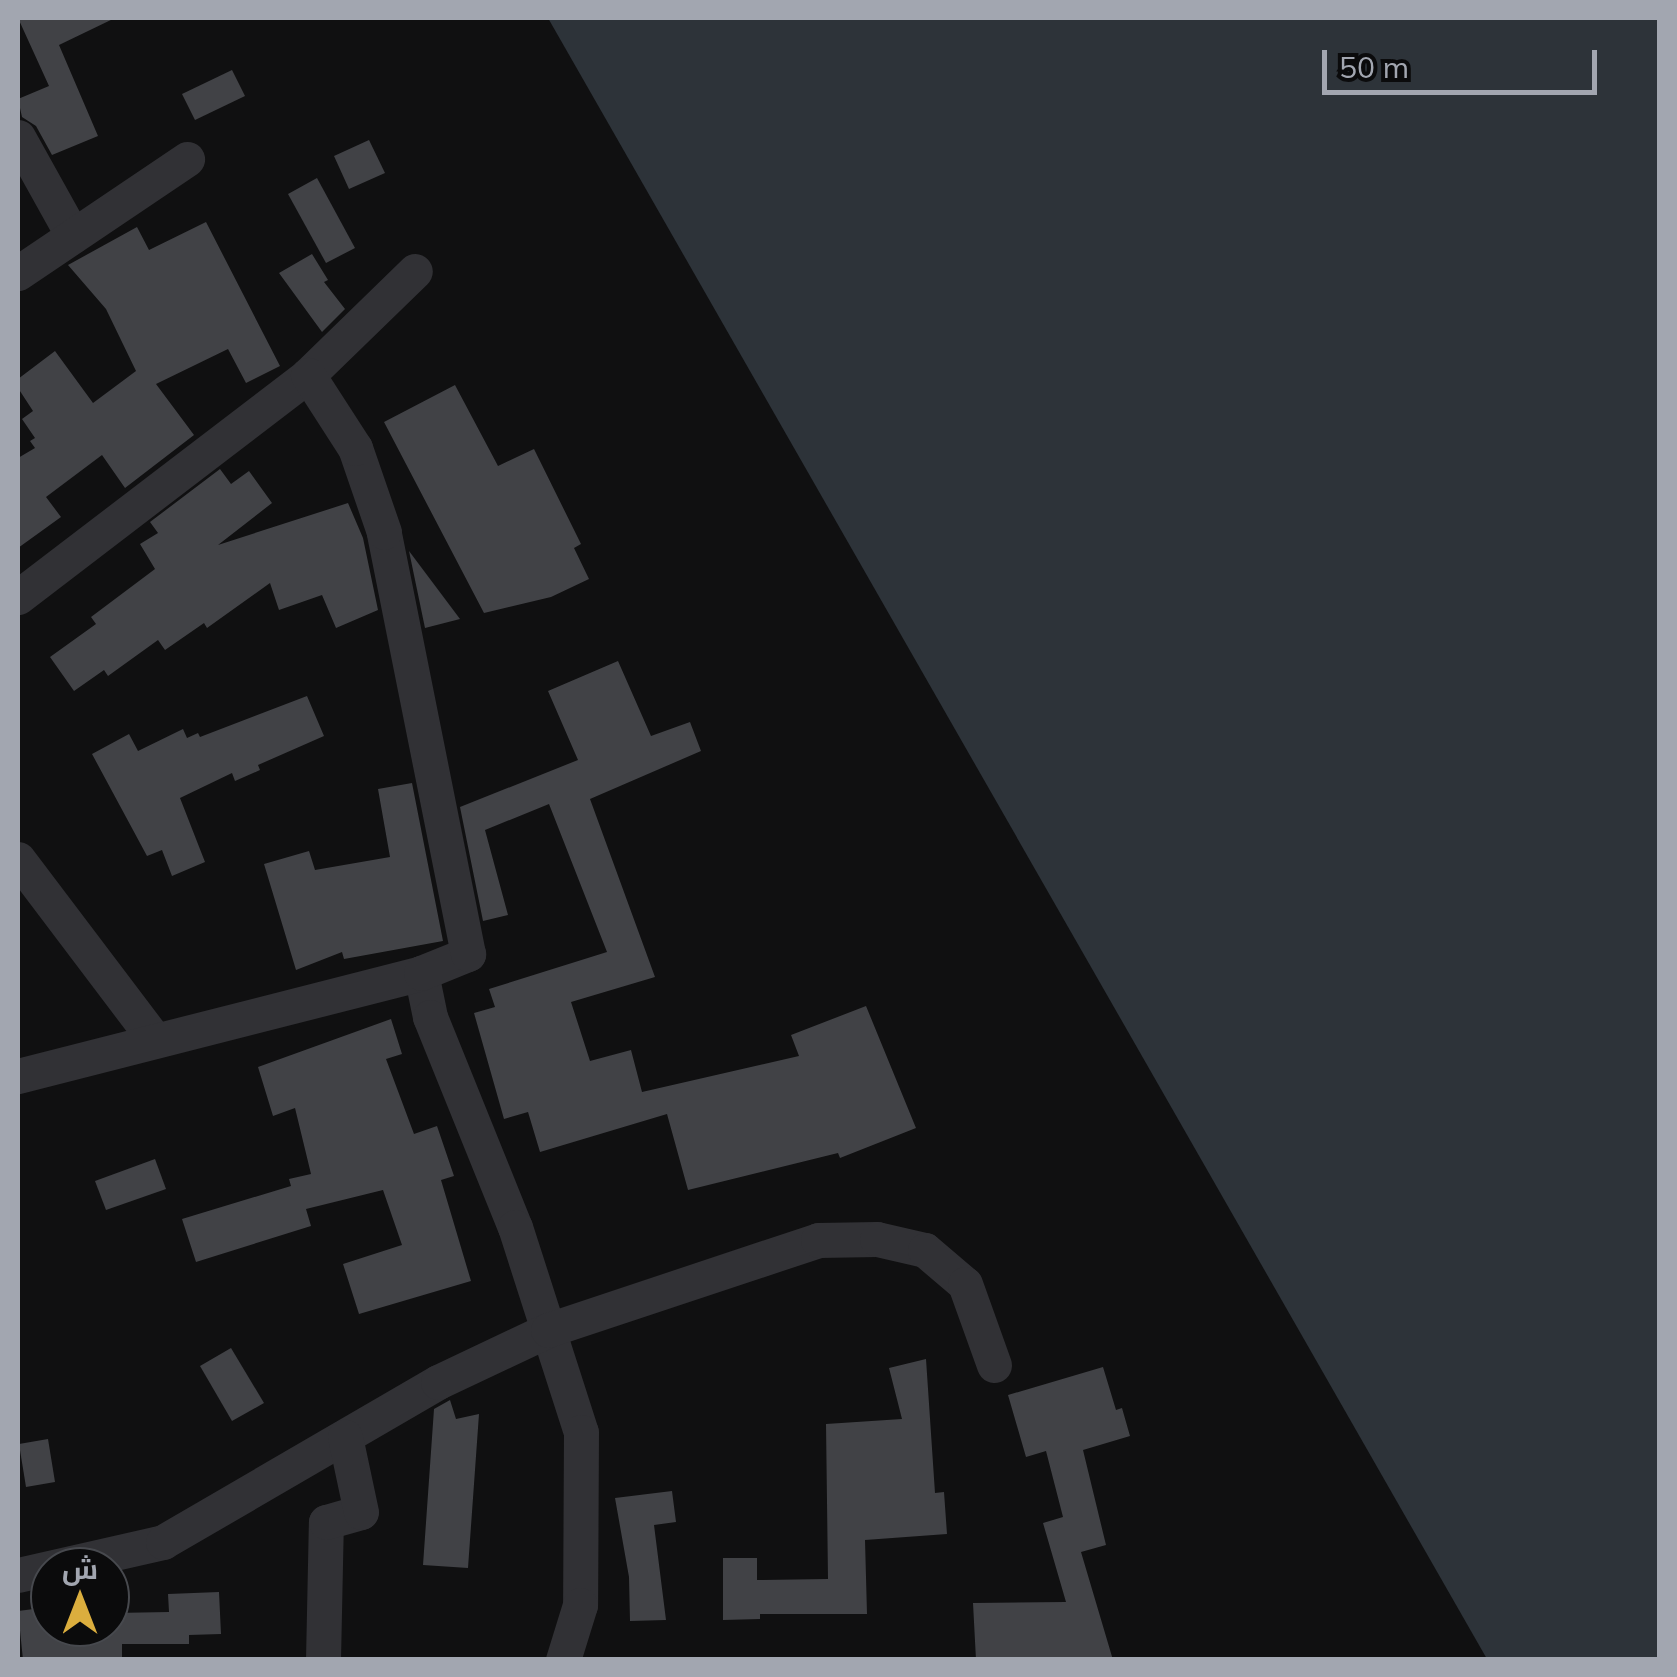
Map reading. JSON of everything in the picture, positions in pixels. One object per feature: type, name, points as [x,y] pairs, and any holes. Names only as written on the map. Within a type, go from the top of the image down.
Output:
[{"type":"street","points":[[18,136],[74,236]]},
{"type":"street","points":[[18,274],[187,159]]},
{"type":"street","points":[[18,597],[308,375],[415,271]]},
{"type":"street","points":[[18,1076],[421,974],[468,954],[384,532],[354,448],[308,375]]},
{"type":"street","points":[[18,859],[155,1040]]},
{"type":"street","points":[[421,974],[430,1017],[515,1227],[581,1432],[580,1605],[563,1660]]},
{"type":"street","points":[[18,1574],[163,1542],[438,1382],[548,1330],[818,1240],[877,1239],[925,1250],[965,1284],[994,1365]]},
{"type":"street","points":[[322,1660],[326,1522],[361,1512],[344,1437]]},
{"type":"shaded area","points":[[548,18],[1659,18],[1659,1659],[1487,1659]]},
{"type":"building","points":[[18,18],[115,18],[59,45],[98,136],[52,155],[36,126],[22,117],[18,99],[49,86]]},
{"type":"building","points":[[232,70],[245,96],[195,120],[182,94]]},
{"type":"building","points":[[369,140],[385,173],[349,189],[334,156]]},
{"type":"building","points":[[317,178],[355,248],[326,263],[288,194]]},
{"type":"building","points":[[206,222],[280,366],[246,383],[228,349],[156,384],[194,435],[125,488],[102,455],[46,497],[61,517],[18,548],[18,458],[35,448],[30,441],[35,438],[22,419],[33,411],[18,388],[18,379],[55,351],[93,403],[136,371],[106,309],[68,265],[137,227],[149,250]]},
{"type":"building","points":[[312,254],[328,280],[324,282],[345,309],[322,332],[279,273]]},
{"type":"building","points":[[455,385],[498,466],[534,449],[581,544],[574,548],[589,579],[551,597],[484,613],[384,422]]},
{"type":"building","points":[[220,469],[231,484],[249,471],[272,503],[218,545],[348,503],[363,538],[378,610],[336,628],[322,595],[279,610],[270,583],[207,628],[204,623],[165,650],[158,640],[108,676],[104,670],[74,691],[50,657],[96,624],[91,617],[155,569],[140,544],[158,533],[150,522]]},
{"type":"building","points":[[409,551],[460,619],[425,628]]},
{"type":"building","points":[[618,661],[651,736],[690,722],[701,751],[590,799],[655,977],[571,1002],[590,1061],[631,1050],[642,1092],[799,1056],[791,1035],[866,1006],[916,1128],[840,1158],[838,1153],[688,1190],[667,1114],[540,1152],[528,1112],[504,1119],[474,1013],[495,1007],[489,989],[607,952],[549,804],[485,830],[508,915],[483,921],[460,807],[578,760],[548,691]]},
{"type":"building","points":[[307,696],[324,736],[258,765],[260,770],[235,781],[232,773],[180,798],[205,862],[172,876],[162,850],[147,856],[92,754],[129,734],[138,751],[183,729],[187,738],[198,733],[200,737]]},
{"type":"building","points":[[412,783],[443,941],[344,959],[342,952],[296,970],[264,864],[309,851],[315,870],[390,857],[378,789]]},
{"type":"building","points":[[391,1019],[402,1054],[386,1059],[414,1134],[437,1126],[454,1176],[441,1180],[471,1281],[359,1314],[343,1264],[402,1245],[383,1190],[306,1209],[311,1226],[196,1262],[182,1219],[291,1186],[289,1179],[311,1174],[295,1108],[273,1116],[258,1067]]},
{"type":"building","points":[[155,1159],[166,1189],[106,1210],[95,1181]]},
{"type":"building","points":[[231,1348],[264,1403],[232,1421],[200,1366]]},
{"type":"building","points":[[926,1359],[935,1493],[944,1492],[947,1534],[865,1540],[867,1614],[760,1614],[760,1619],[723,1620],[723,1558],[757,1558],[757,1580],[828,1579],[826,1424],[902,1419],[889,1368]]},
{"type":"building","points":[[1103,1367],[1116,1410],[1122,1408],[1130,1436],[1083,1450],[1106,1545],[1081,1552],[1113,1660],[976,1660],[973,1603],[1066,1602],[1043,1523],[1063,1517],[1046,1451],[1026,1457],[1008,1395]]},
{"type":"building","points":[[450,1400],[456,1419],[479,1414],[468,1568],[423,1565],[434,1409]]},
{"type":"building","points":[[48,1439],[55,1482],[26,1487],[19,1444]]},
{"type":"building","points":[[672,1491],[676,1522],[654,1525],[666,1620],[630,1621],[629,1577],[615,1498]]},
{"type":"building","points":[[219,1592],[221,1634],[189,1635],[189,1644],[130,1644],[130,1613],[169,1612],[168,1594]]},
{"type":"building","points":[[30,1610],[30,1647],[122,1647],[122,1660],[23,1660],[18,1611]]}]
